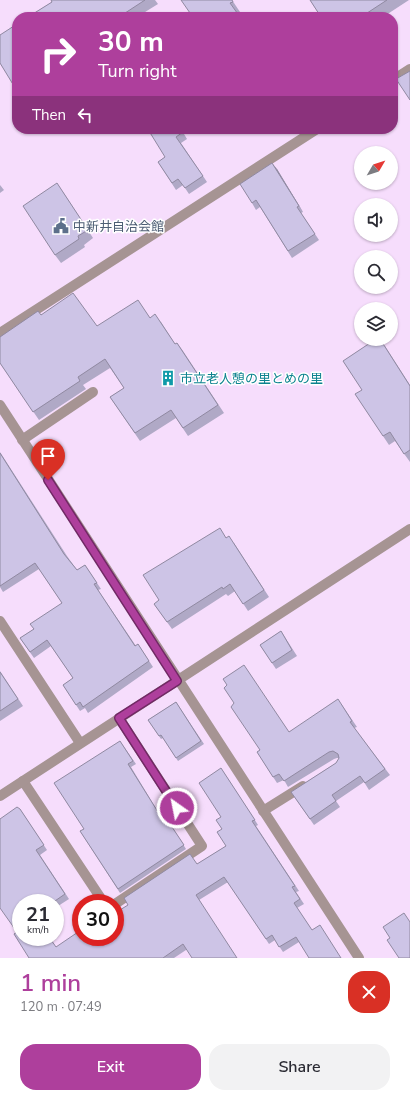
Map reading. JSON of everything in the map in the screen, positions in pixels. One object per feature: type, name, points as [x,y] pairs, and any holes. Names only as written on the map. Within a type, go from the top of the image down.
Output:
[{"type":"street","points":[[398,77],[410,69]]},
{"type":"street","points":[[0,333],[309,134]]},
{"type":"street","points":[[22,440],[94,392]]},
{"type":"street","points":[[0,405],[177,681],[359,958]]},
{"type":"street","points":[[0,796],[410,529]]},
{"type":"street","points":[[0,621],[80,743]]},
{"type":"street","points":[[119,718],[202,846],[124,898]]},
{"type":"street","points":[[23,781],[98,894]]},
{"type":"street","points":[[263,811],[310,781]]},
{"type":"building","points":[[51,0],[145,0],[127,12],[36,12],[52,2]]},
{"type":"building","points":[[181,0],[232,0],[233,2],[230,3],[236,12],[189,12]]},
{"type":"building","points":[[310,0],[387,0],[369,12],[318,12]]},
{"type":"building","points":[[12,27],[12,83],[0,63],[0,35]]},
{"type":"building","points":[[410,71],[410,100],[398,82],[398,78]]},
{"type":"building","points":[[151,134],[180,134],[176,137],[203,176],[185,188],[178,179],[172,183],[158,162],[165,157]]},
{"type":"building","points":[[272,163],[299,206],[297,207],[315,234],[288,251],[256,200],[252,203],[240,184]]},
{"type":"building","name":"中新井自治会館","points":[[57,183],[88,230],[78,236],[79,239],[55,255],[23,206]]},
{"type":"building","points":[[73,293],[97,326],[138,300],[150,318],[155,314],[175,344],[177,343],[218,405],[183,428],[171,410],[135,433],[110,397],[124,388],[105,359],[78,377],[80,381],[33,412],[0,363],[0,337],[38,311],[41,315]]},
{"type":"building","points":[[366,346],[384,346],[410,386],[410,450],[404,454],[390,432],[383,436],[355,394],[362,390],[343,361]]},
{"type":"building","points":[[0,453],[64,554],[77,570],[85,565],[97,583],[94,584],[135,646],[138,644],[149,661],[83,707],[80,702],[76,705],[63,685],[73,678],[47,640],[30,652],[20,638],[34,629],[30,624],[62,603],[35,563],[0,586]]},
{"type":"building","points":[[220,528],[226,538],[229,536],[264,590],[243,604],[230,584],[223,589],[222,587],[167,622],[154,604],[159,600],[143,575]]},
{"type":"building","points":[[281,631],[292,650],[272,663],[260,645]]},
{"type":"building","points":[[244,665],[289,732],[338,699],[352,721],[350,722],[385,769],[365,783],[360,776],[332,795],[336,801],[310,819],[291,792],[336,763],[339,758],[338,754],[333,751],[329,752],[284,781],[279,774],[273,777],[257,752],[260,750],[231,707],[234,703],[224,688],[227,685],[223,679]]},
{"type":"building","points":[[0,672],[18,699],[0,711]]},
{"type":"building","points":[[176,702],[201,741],[176,758],[161,735],[159,736],[148,720]]},
{"type":"building","points":[[120,741],[133,761],[128,764],[163,820],[166,818],[184,845],[118,889],[80,831],[84,829],[54,783]]},
{"type":"building","points":[[221,768],[255,820],[252,821],[295,886],[292,887],[300,899],[294,903],[312,930],[320,925],[341,958],[309,958],[296,937],[279,947],[272,935],[266,939],[224,877],[196,895],[237,958],[192,958],[183,944],[163,958],[29,958],[22,946],[64,946],[64,942],[72,936],[72,946],[124,946],[124,907],[128,905],[124,898],[190,854],[197,864],[226,846],[217,832],[222,829],[216,820],[221,817],[199,783]]},
{"type":"building","points":[[17,807],[20,809],[44,845],[36,850],[65,894],[12,894],[12,925],[0,908],[0,819]]},
{"type":"building","points":[[404,913],[410,922],[410,958],[399,958],[387,940],[390,938],[383,927]]},
{"type":"place","name":"中新井自治会館","points":[[61,226]]},
{"type":"place","name":"市立老人憩の里とめの里","points":[[168,378]]},
{"type":"route","points":[[48,480],[177,681],[119,718],[177,808]]}]
